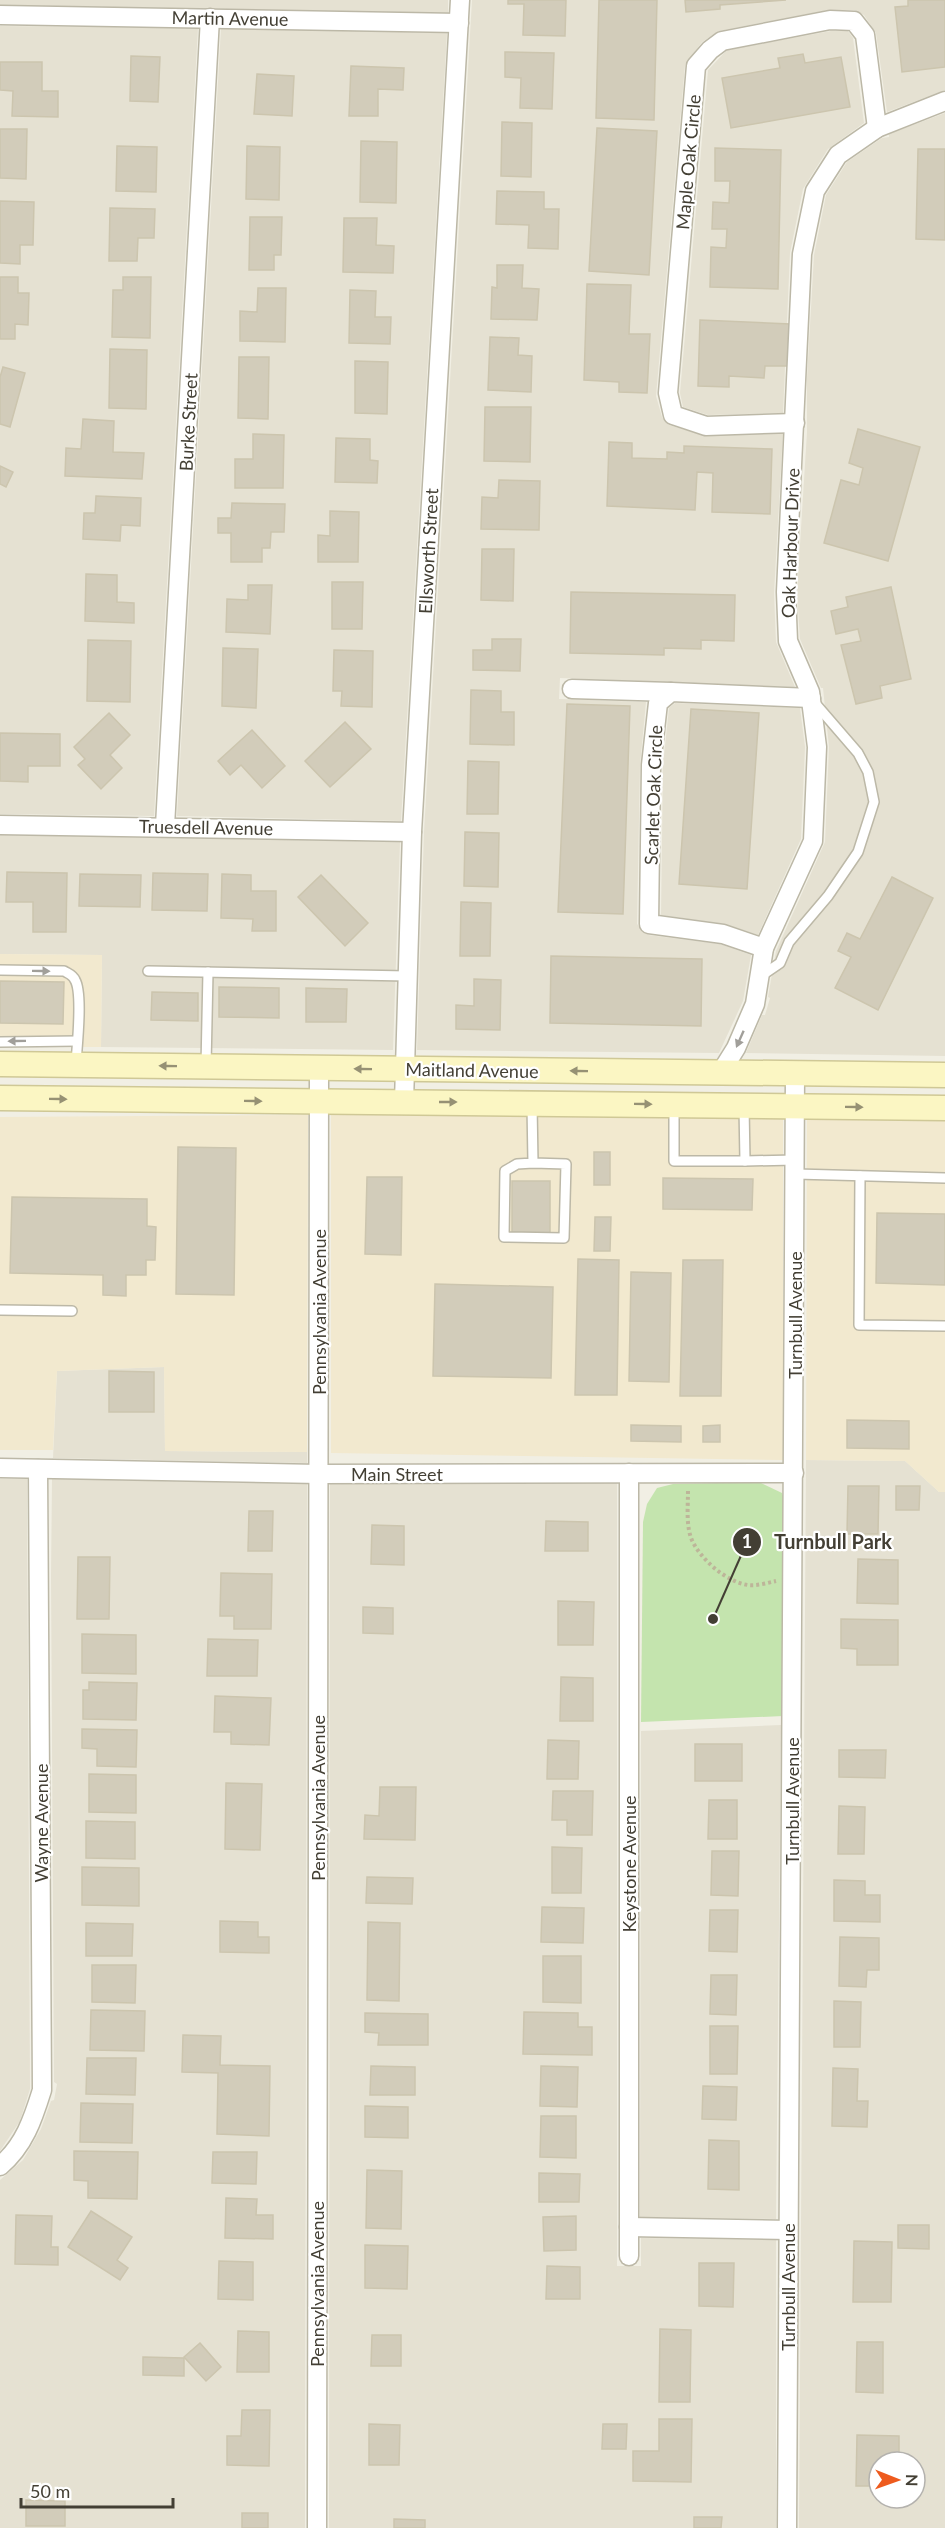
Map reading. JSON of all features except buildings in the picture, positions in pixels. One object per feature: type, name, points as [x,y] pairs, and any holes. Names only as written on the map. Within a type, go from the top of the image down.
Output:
[{"type":"main road","name":"Maitland Avenue","points":[[0,1064],[945,1075]]},
{"type":"main road","name":"Maitland Avenue","points":[[0,1098],[945,1108]]},
{"type":"street","name":"Ellsworth Street","points":[[404,1102],[412,832],[460,0]]},
{"type":"street","name":"Martin Avenue","points":[[0,15],[459,23]]},
{"type":"street","name":"Burke Street","points":[[165,826],[210,18]]},
{"type":"street","name":"Maple Oak Circle","points":[[795,423],[706,426],[673,415],[668,393],[696,66],[710,50],[722,41],[830,20],[854,21],[865,35],[877,128]]},
{"type":"street","name":"Oak Harbour Drive","points":[[721,1072],[755,1004],[764,948],[813,841],[817,747],[811,698],[788,641],[786,592],[802,254],[814,191],[838,155],[877,128],[945,101]]},
{"type":"street","points":[[572,689],[811,698]]},
{"type":"street","name":"Scarlet Oak Circle","points":[[671,692],[658,703],[651,765],[649,924],[723,934],[764,948]]},
{"type":"street","name":"Truesdell Avenue","points":[[0,825],[165,826],[412,832]]},
{"type":"street","name":"Pennsylvania Avenue","points":[[317,2528],[319,1068]]},
{"type":"street","name":"Turnbull Avenue","points":[[788,2528],[788,2229],[795,1473],[795,1074]]},
{"type":"street","name":"Main Street","points":[[0,1468],[319,1474],[795,1473]]},
{"type":"street","name":"Wayne Avenue","points":[[0,2166],[13,2155],[31,2124],[42,2090],[39,1469]]},
{"type":"street","name":"Keystone Avenue","points":[[629,1473],[629,2256]]},
{"type":"street","points":[[629,2227],[788,2229]]},
{"type":"lane","points":[[759,978],[780,963],[789,942],[828,896],[858,852],[874,802],[868,772],[858,753],[811,698]]},
{"type":"lane","points":[[0,970],[64,971],[77,982],[76,1065]]},
{"type":"lane","points":[[148,971],[407,976]]},
{"type":"lane","points":[[206,1066],[208,972]]},
{"type":"lane","points":[[0,1041],[77,1041]]},
{"type":"lane","points":[[532,1102],[533,1163]]},
{"type":"lane","points":[[674,1104],[674,1161],[745,1161],[860,1176],[945,1178]]},
{"type":"lane","points":[[744,1105],[745,1161]]},
{"type":"lane","points":[[533,1163],[566,1164],[564,1238],[504,1237],[506,1171],[517,1164],[533,1163]]},
{"type":"lane","points":[[860,1176],[860,1325],[945,1326]]},
{"type":"lane","points":[[0,1310],[72,1311]]},
{"type":"path","points":[[688,1473],[688,1528],[692,1539],[711,1564],[720,1572],[747,1585],[767,1584],[794,1576]]},
{"type":"shaded area","points":[[0,0],[448,0],[448,13],[0,5]]},
{"type":"shaded area","points":[[472,0],[945,0],[945,90],[887,112],[876,33],[864,15],[854,10],[828,10],[719,31],[702,42],[685,65],[656,396],[662,417],[669,425],[702,435],[783,433],[774,593],[776,642],[795,687],[560,678],[559,699],[646,702],[640,765],[637,924],[648,935],[720,944],[751,955],[743,1001],[719,1053],[417,1050],[424,832]]},
{"type":"shaded area","points":[[0,26],[198,28],[154,816],[0,814]]},
{"type":"shaded area","points":[[221,28],[447,33],[401,821],[177,816]]},
{"type":"shaded area","points":[[831,31],[848,31],[853,38],[864,123],[828,149],[803,189],[790,253],[783,413],[708,415],[683,407],[680,393],[708,70],[727,50]]},
{"type":"shaded area","points":[[945,113],[945,1056],[746,1053],[762,1015],[765,1015],[770,998],[768,997],[776,951],[825,842],[829,747],[823,688],[821,688],[800,639],[797,593],[807,432],[807,379],[814,255],[826,195],[847,162],[882,138],[889,137],[889,134]]},
{"type":"shaded area","points":[[675,703],[800,708],[805,747],[801,839],[758,935],[725,924],[661,915],[663,765],[669,708]]},
{"type":"shaded area","points":[[0,835],[400,842],[393,1050],[101,1047],[102,955],[0,954]]},
{"type":"shaded area","points":[[0,954],[102,955],[101,1047],[0,1047]]},
{"type":"shaded area","points":[[429,1114],[783,1119],[783,1460],[331,1453],[331,1115]]},
{"type":"shaded area","points":[[308,1115],[307,1452],[165,1451],[164,1367],[57,1371],[53,1450],[0,1450],[0,1117]]},
{"type":"shaded area","points":[[807,1119],[945,1121],[945,1492],[939,1492],[905,1461],[806,1460]]},
{"type":"shaded area","points":[[164,1367],[165,1451],[307,1452],[307,1463],[53,1458],[57,1371]]},
{"type":"shaded area","points":[[806,1460],[905,1461],[939,1492],[945,1492],[945,2528],[799,2528]]},
{"type":"shaded area","points":[[0,1479],[27,1479],[30,2089],[20,2121],[0,2151]]},
{"type":"shaded area","points":[[52,1479],[307,1484],[305,2528],[0,2528],[0,2180],[23,2160],[41,2129],[51,2101],[54,2100],[57,2084],[54,2082]]},
{"type":"shaded area","points":[[617,1483],[617,2266],[641,2266],[641,2238],[776,2240],[776,2528],[329,2528],[330,1484]]},
{"type":"shaded area","points":[[781,1725],[776,2219],[640,2217],[641,1731]]},
{"type":"green space","points":[[759,1482],[782,1493],[786,1506],[783,1716],[641,1722],[643,1522],[647,1504],[657,1488],[673,1484]]},
{"type":"place","name":"Turnbull Park","points":[[713,1619]]}]
